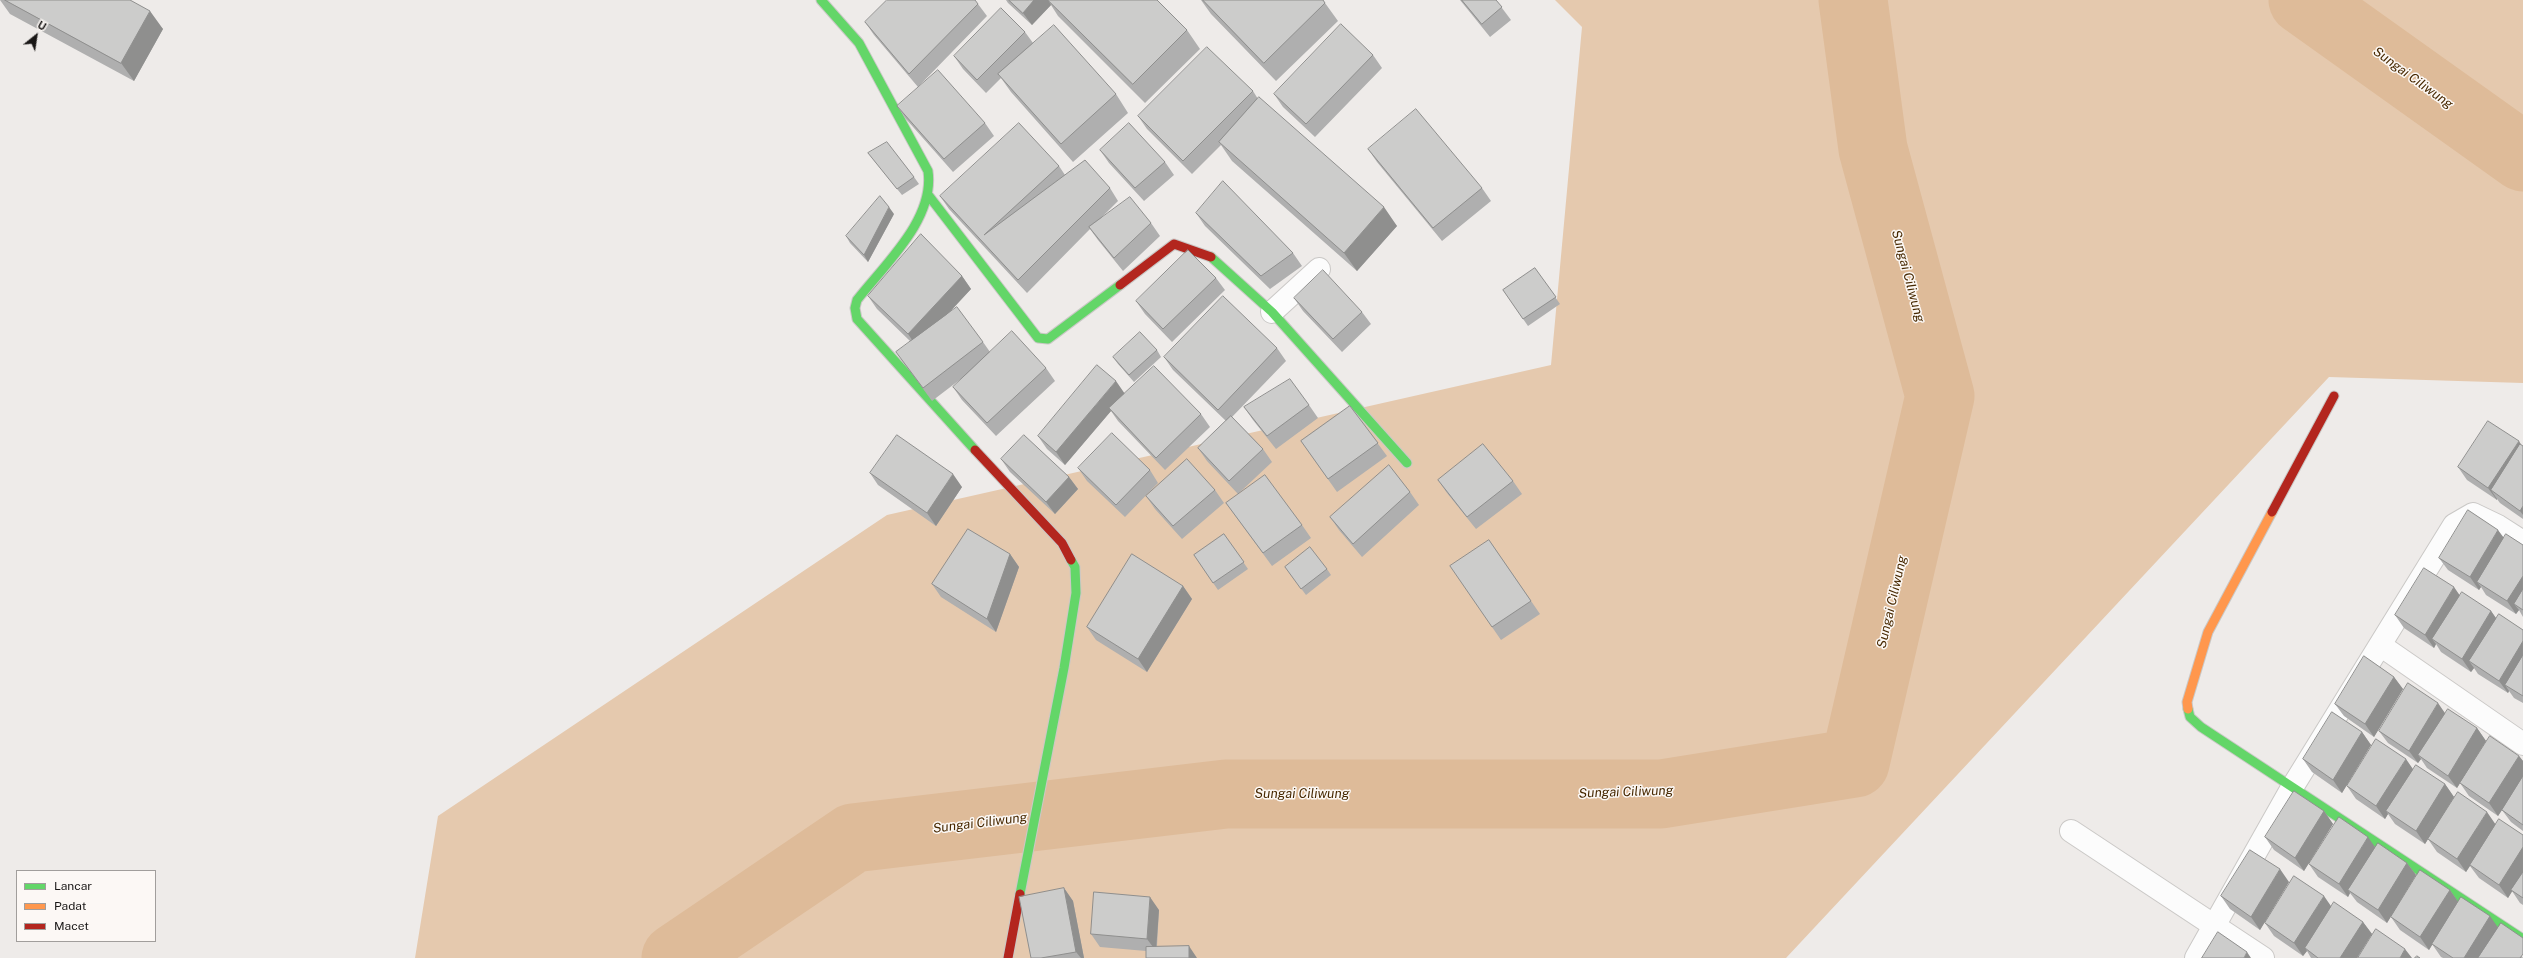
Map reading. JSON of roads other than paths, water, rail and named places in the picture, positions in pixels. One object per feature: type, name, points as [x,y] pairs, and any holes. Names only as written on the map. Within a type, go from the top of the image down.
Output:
[{"type":"street","points":[[821,0],[859,43],[928,172],[929,196],[918,223],[857,300],[855,308],[857,319],[1016,496],[1048,528],[1071,557],[1075,567],[1076,593],[1064,668],[1008,958]]},
{"type":"street","points":[[929,196],[1038,338],[1048,339],[1174,244],[1214,258],[1272,312],[1407,463]]},
{"type":"street","points":[[1272,312],[1319,269]]},
{"type":"street","points":[[2334,396],[2208,632],[2187,702],[2190,717],[2200,727],[2293,786],[2523,939]]},
{"type":"street","points":[[2196,958],[2212,925],[2293,786],[2454,525],[2473,514],[2498,526],[2523,542]]},
{"type":"street","points":[[2380,645],[2523,744]]},
{"type":"street","points":[[2071,831],[2263,958]]},
{"type":"waterway","name":"Sungai Ciliwung","points":[[676,958],[853,838],[1226,794],[1661,794],[1855,763],[1940,396],[1873,149],[1853,0]]},
{"type":"waterway","name":"Sungai Ciliwung","points":[[2303,0],[2523,157]]}]
